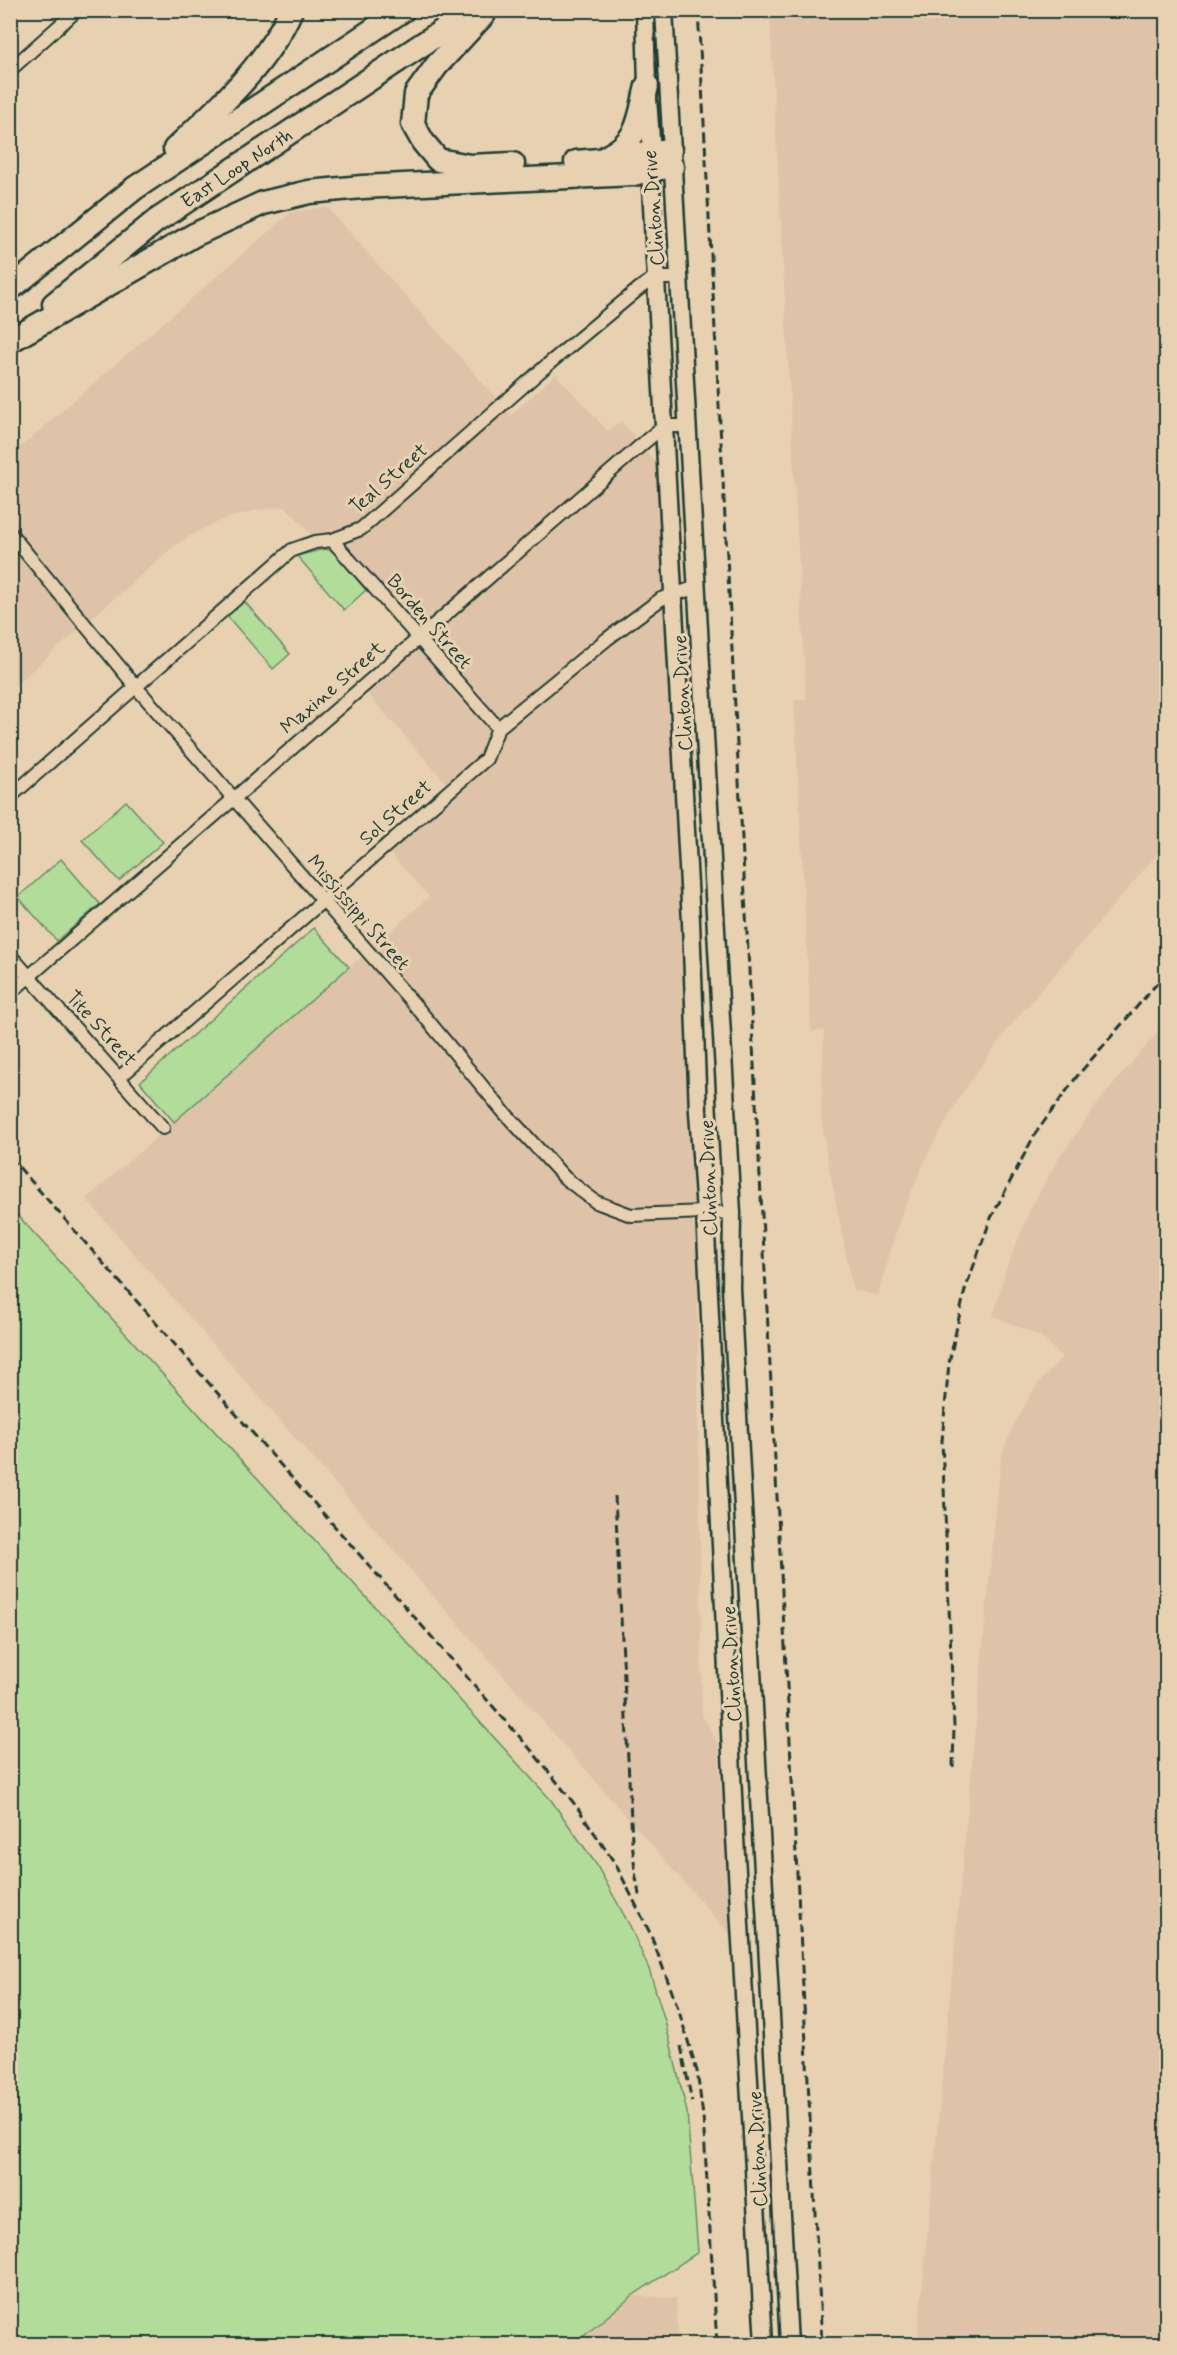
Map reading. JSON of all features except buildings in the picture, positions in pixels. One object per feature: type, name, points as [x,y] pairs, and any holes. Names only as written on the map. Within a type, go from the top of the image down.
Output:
[{"type":"highway","points":[[135,188],[241,82],[267,51],[291,10]]},
{"type":"highway","name":"East Loop North","points":[[10,289],[135,188],[403,10]]},
{"type":"highway","name":"East Loop North","points":[[10,340],[156,221],[474,10]]},
{"type":"highway","points":[[487,10],[437,65],[416,94],[413,124],[423,142],[438,160],[470,166],[661,159]]},
{"type":"highway","points":[[599,160],[622,149],[635,134],[646,86]]},
{"type":"highway","points":[[10,340],[194,235],[263,202],[309,192],[362,187],[634,174],[661,159]]},
{"type":"main road","name":"Clinton Drive","points":[[645,10],[646,86],[661,159],[679,278],[732,1213],[731,1288],[789,2344]]},
{"type":"main road","name":"Clinton Drive","points":[[664,10],[661,159],[654,278],[674,595],[727,1693],[764,2344]]},
{"type":"main road","points":[[727,1693],[753,1693]]},
{"type":"main road","points":[[735,1838],[761,1838]]},
{"type":"main road","points":[[746,2043],[773,2043]]},
{"type":"main road","points":[[756,2234],[783,2233]]},
{"type":"street","points":[[10,70],[77,10]]},
{"type":"street","points":[[654,278],[679,278]]},
{"type":"street","name":"Teal Street","points":[[10,797],[292,550],[315,542],[332,540],[361,529],[546,366],[654,278]]},
{"type":"street","points":[[664,426],[686,426]]},
{"type":"street","name":"Maxine Street","points":[[10,993],[664,426]]},
{"type":"street","name":"Mississippi Street","points":[[10,533],[136,687],[420,1011],[502,1110],[575,1187],[608,1208],[631,1215],[732,1213]]},
{"type":"street","name":"Borden Street","points":[[332,540],[498,728]]},
{"type":"street","name":"Sol Street","points":[[120,1077],[486,759],[498,728],[607,639],[661,599],[697,587]]},
{"type":"street","name":"Tite Street","points":[[10,955],[163,1128]]},
{"type":"shaded area","points":[[765,11],[1166,11],[1166,844],[1007,1030],[962,1093],[930,1150],[901,1215],[878,1295],[853,1290],[821,1115],[824,1031],[811,1031],[794,701],[806,699],[770,20],[765,20]]},
{"type":"shaded area","points":[[327,207],[511,415],[556,374],[608,431],[621,421],[656,462],[696,1193],[702,1715],[718,1743],[731,1936],[86,1199],[429,897],[388,851],[455,793],[365,691],[425,638],[332,530],[313,536],[286,507],[258,510],[227,518],[200,530],[173,547],[11,689],[10,456],[291,212]]},
{"type":"shaded area","points":[[1166,1022],[1166,2344],[917,2344],[1001,1456],[1011,1431],[1033,1390],[1062,1357],[1040,1336],[993,1316],[1006,1269],[1030,1210],[1058,1159],[1098,1103]]},
{"type":"shaded area","points":[[632,2296],[676,2298],[679,2344],[574,2344]]},
{"type":"green space","points":[[324,549],[333,551],[366,590],[344,610],[297,556]]},
{"type":"green space","points":[[244,601],[290,654],[273,669],[227,616]]},
{"type":"green space","points":[[126,801],[163,842],[119,881],[82,840]]},
{"type":"green space","points":[[61,859],[100,904],[57,941],[18,897]]},
{"type":"green space","points":[[314,928],[349,967],[174,1122],[140,1082]]},
{"type":"green space","points":[[11,1208],[551,1800],[596,1864],[630,1926],[649,1969],[665,2021],[687,2112],[698,2252],[632,2296],[574,2344],[11,2344]]},
{"type":"railway","points":[[698,10],[822,2344]]},
{"type":"railway","points":[[953,1767],[954,1726],[942,1441],[949,1363],[965,1290],[991,1218],[1035,1134],[1078,1075],[1166,973]]},
{"type":"railway","points":[[10,1157],[532,1751],[577,1807],[616,1865],[650,1933],[678,2008],[697,2071],[703,2116],[717,2344]]},
{"type":"railway","points":[[615,1496],[632,1840],[640,1900]]},
{"type":"railway","points":[[681,2046],[692,2102]]}]
